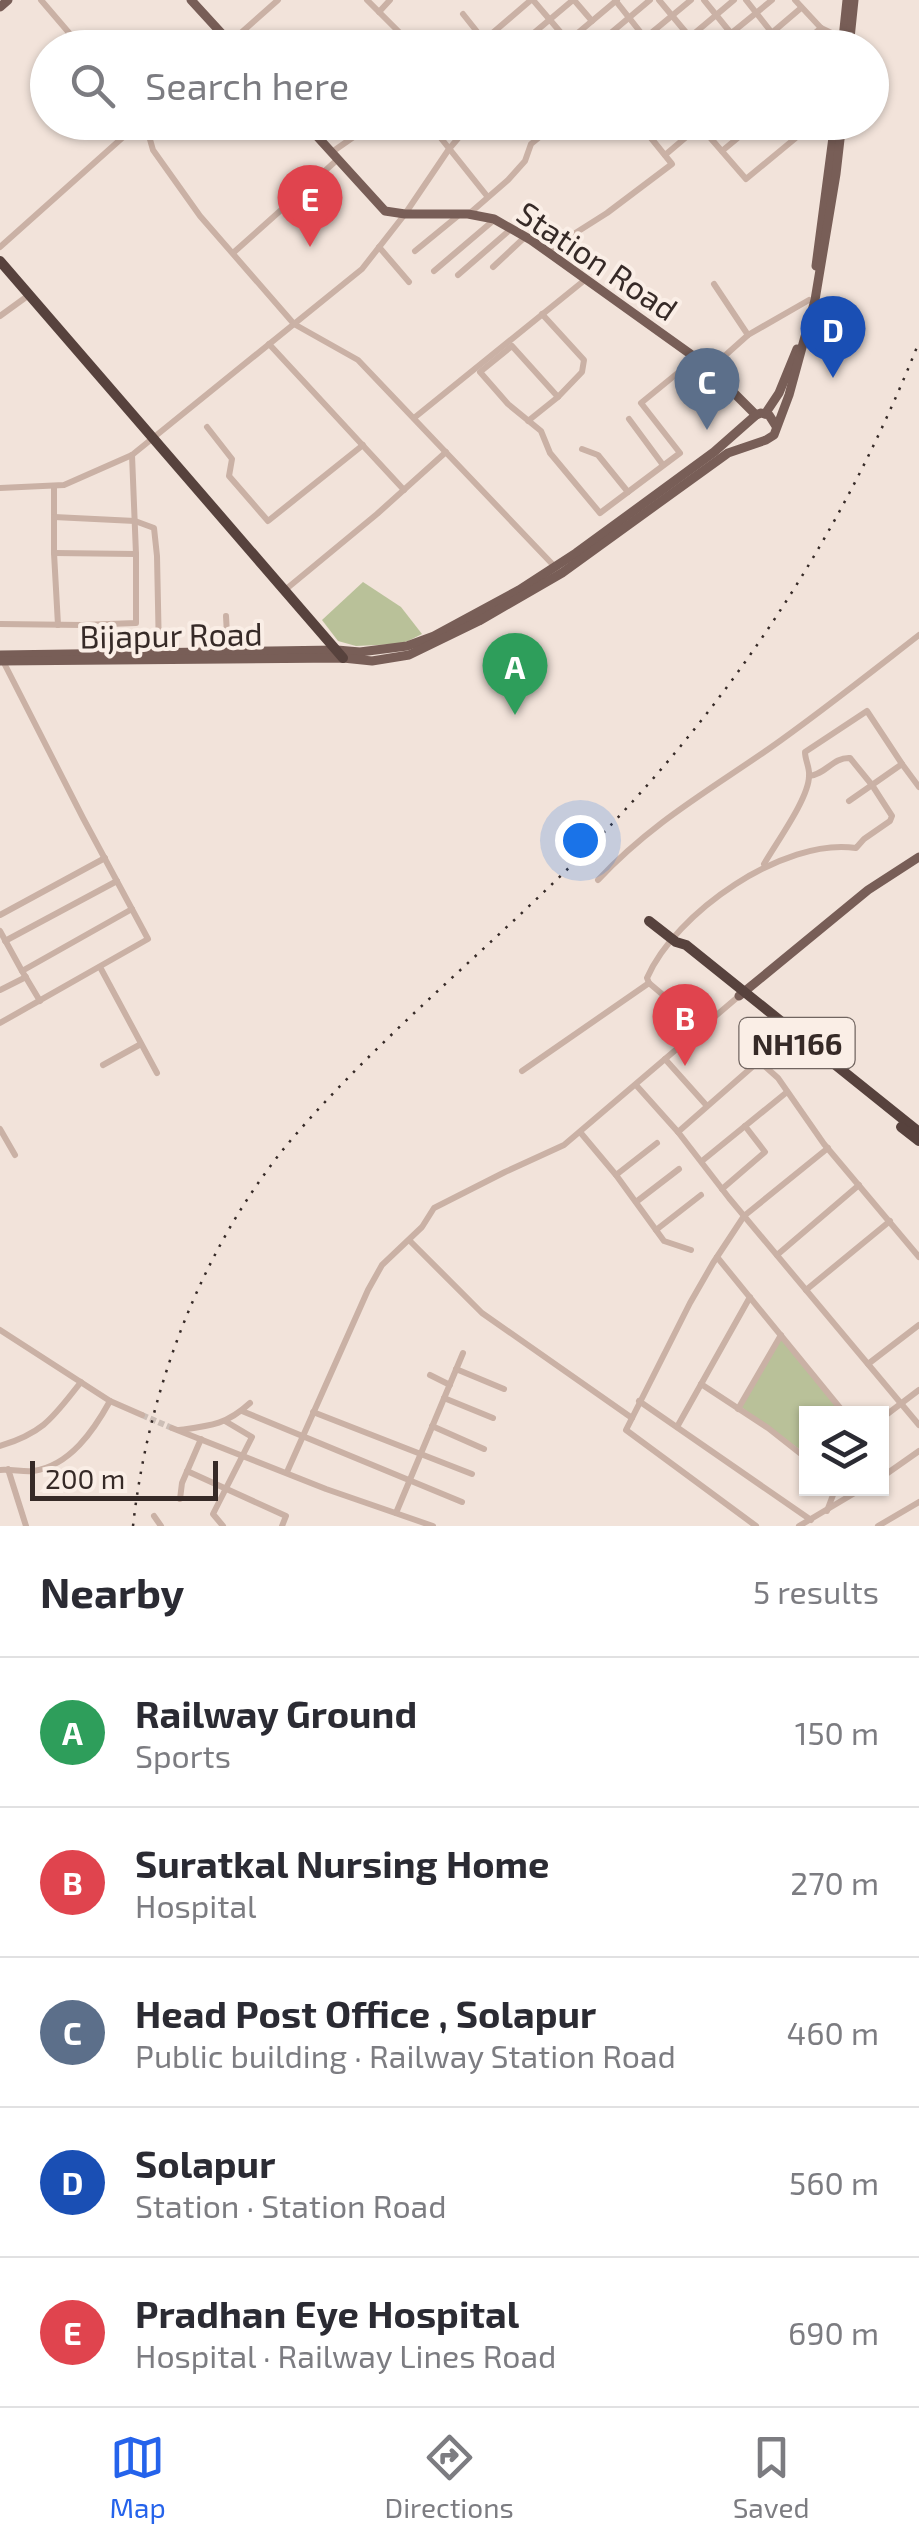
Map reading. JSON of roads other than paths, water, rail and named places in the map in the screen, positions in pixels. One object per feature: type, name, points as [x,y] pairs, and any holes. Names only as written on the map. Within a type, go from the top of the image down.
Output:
[{"type":"highway","points":[[0,261],[340,654]]},
{"type":"highway","name":"NH166","points":[[649,921],[919,1132]]},
{"type":"highway","name":"NH166","points":[[801,1042],[919,1141]]},
{"type":"main road","points":[[0,7],[8,0]]},
{"type":"main road","points":[[191,0],[216,30]]},
{"type":"main road","points":[[848,30],[851,0]]},
{"type":"main road","name":"Station Road","points":[[320,140],[385,211],[494,219],[525,237],[710,368],[757,418]]},
{"type":"main road","points":[[559,570],[757,418],[779,394],[797,348],[809,300],[835,140]]},
{"type":"main road","points":[[159,656],[228,652],[340,654],[372,661],[409,655],[492,614],[728,453],[772,436],[815,300],[836,174],[837,140]]},
{"type":"main road","points":[[757,418],[772,417],[776,426]]},
{"type":"main road","points":[[757,418],[752,434],[760,440]]},
{"type":"main road","name":"Bijapur Road","points":[[1,659],[340,654]]},
{"type":"main road","points":[[741,994],[868,890],[919,857]]},
{"type":"street","points":[[41,0],[67,30]]},
{"type":"street","points":[[247,30],[278,0]]},
{"type":"street","points":[[367,0],[397,30]]},
{"type":"street","points":[[379,12],[390,0]]},
{"type":"street","points":[[494,30],[520,4],[532,0],[560,30]]},
{"type":"street","points":[[538,30],[574,0],[592,21]]},
{"type":"street","points":[[581,30],[616,0],[639,30]]},
{"type":"street","points":[[614,30],[650,0]]},
{"type":"street","points":[[659,0],[684,30]]},
{"type":"street","points":[[655,30],[691,0]]},
{"type":"street","points":[[704,0],[728,30]]},
{"type":"street","points":[[698,30],[734,0]]},
{"type":"street","points":[[746,0],[770,30]]},
{"type":"street","points":[[735,30],[772,0]]},
{"type":"street","points":[[795,0],[824,30]]},
{"type":"street","points":[[774,30],[802,8]]},
{"type":"street","points":[[463,14],[476,30]]},
{"type":"street","points":[[0,247],[122,140]]},
{"type":"street","points":[[149,140],[200,216],[294,324],[358,360],[559,570]]},
{"type":"street","points":[[233,254],[353,140]]},
{"type":"street","points":[[442,140],[487,196]]},
{"type":"street","points":[[0,488],[64,485],[132,455],[362,268],[455,140]]},
{"type":"street","points":[[415,250],[508,180],[536,140]]},
{"type":"street","points":[[547,251],[607,213],[672,164],[652,140]]},
{"type":"street","points":[[664,154],[682,140]]},
{"type":"street","points":[[714,140],[746,179],[794,140]]},
{"type":"street","points":[[722,151],[735,140]]},
{"type":"street","points":[[434,271],[494,219]]},
{"type":"street","points":[[458,275],[512,229]]},
{"type":"street","points":[[493,268],[525,237]]},
{"type":"street","points":[[379,247],[409,282]]},
{"type":"street","points":[[414,418],[586,278]]},
{"type":"street","points":[[714,284],[748,335]]},
{"type":"street","points":[[0,316],[29,295]]},
{"type":"street","points":[[710,368],[748,335],[809,300]]},
{"type":"street","points":[[528,422],[582,372],[584,360],[542,314]]},
{"type":"street","points":[[269,344],[404,490]]},
{"type":"street","points":[[558,397],[512,346],[480,372],[508,404],[541,432],[550,453],[600,513],[680,453],[641,403],[696,358]]},
{"type":"street","points":[[628,420],[663,465]]},
{"type":"street","points":[[207,427],[232,459],[228,476],[268,521],[363,445]]},
{"type":"street","points":[[582,449],[598,455],[628,492]]},
{"type":"street","points":[[285,590],[446,452]]},
{"type":"street","points":[[0,624],[136,623],[132,455]]},
{"type":"street","points":[[54,486],[58,625]]},
{"type":"street","points":[[54,516],[135,521],[154,528],[159,656]]},
{"type":"street","points":[[54,552],[136,554]]},
{"type":"street","points":[[226,616],[228,652]]},
{"type":"street","points":[[598,880],[666,817],[788,736],[919,635]]},
{"type":"street","points":[[0,1023],[148,939],[1,659]]},
{"type":"street","points":[[762,868],[794,817],[810,776],[805,752],[866,710],[919,787]]},
{"type":"street","points":[[702,1028],[649,983],[649,972],[700,910],[779,860],[806,851],[856,848],[890,821],[892,816],[872,785],[856,764],[846,758],[810,776]]},
{"type":"street","points":[[849,801],[902,764]]},
{"type":"street","points":[[0,915],[105,858]]},
{"type":"street","points":[[6,948],[117,881]]},
{"type":"street","points":[[0,990],[132,909]]},
{"type":"street","points":[[0,931],[6,948],[40,1001]]},
{"type":"street","points":[[100,967],[156,1073]]},
{"type":"street","points":[[522,1071],[649,983]]},
{"type":"street","points":[[288,1472],[382,1265],[422,1228],[434,1208],[564,1145],[741,994]]},
{"type":"street","points":[[765,1066],[784,1057],[801,1042]]},
{"type":"street","points":[[102,1065],[141,1044]]},
{"type":"street","points":[[665,1058],[707,1106]]},
{"type":"street","points":[[678,1132],[759,1060],[778,1078],[828,1148],[919,1256]]},
{"type":"street","points":[[636,1085],[919,1425]]},
{"type":"street","points":[[702,1160],[787,1092]]},
{"type":"street","points":[[722,1189],[765,1152],[745,1126]]},
{"type":"street","points":[[0,1129],[15,1155]]},
{"type":"street","points":[[580,1132],[664,1241],[691,1250]]},
{"type":"street","points":[[616,1174],[657,1144]]},
{"type":"street","points":[[756,1526],[626,1430],[716,1257],[744,1216],[828,1148]]},
{"type":"street","points":[[636,1202],[679,1168]]},
{"type":"street","points":[[777,1255],[859,1185]]},
{"type":"street","points":[[656,1230],[700,1195]]},
{"type":"street","points":[[806,1290],[890,1221]]},
{"type":"street","points":[[409,1240],[482,1314],[632,1418]]},
{"type":"street","points":[[716,1257],[838,1406]]},
{"type":"street","points":[[677,1428],[750,1297]]},
{"type":"street","points":[[868,1364],[919,1325]]},
{"type":"street","points":[[0,1330],[110,1401],[142,1416]]},
{"type":"street","points":[[738,1408],[780,1335]]},
{"type":"street","points":[[396,1513],[463,1353]]},
{"type":"street","points":[[456,1369],[504,1389]]},
{"type":"street","points":[[430,1375],[450,1385]]},
{"type":"street","points":[[0,1446],[35,1434],[81,1382]]},
{"type":"street","points":[[701,1384],[799,1453]]},
{"type":"street","points":[[889,1413],[919,1390]]},
{"type":"street","points":[[444,1398],[493,1418]]},
{"type":"street","points":[[26,1526],[4,1469],[32,1471],[53,1465],[76,1450],[110,1401]]},
{"type":"street","points":[[639,1401],[812,1520]]},
{"type":"street","points":[[250,1403],[214,1426],[175,1429],[326,1489],[433,1526]]},
{"type":"street","points":[[242,1411],[462,1502]]},
{"type":"street","points":[[312,1412],[472,1474]]},
{"type":"street","points":[[223,1526],[213,1514],[252,1437],[225,1421]]},
{"type":"street","points":[[432,1426],[484,1449]]},
{"type":"street","points":[[180,1498],[200,1439]]},
{"type":"street","points":[[889,1472],[919,1450]]},
{"type":"street","points":[[186,1471],[286,1516],[282,1526]]},
{"type":"street","points":[[827,1512],[833,1496]]},
{"type":"street","points":[[799,1526],[851,1496]]},
{"type":"street","points":[[878,1526],[919,1502]]},
{"type":"street","points":[[154,1516],[162,1526]]},
{"type":"tunnel","points":[[142,1415],[172,1428]]},
{"type":"railway","points":[[133,1526],[152,1423],[184,1322],[206,1273],[259,1181],[291,1140],[371,1055],[583,854],[669,760],[713,705],[793,591],[829,531],[862,470],[919,342]]},
{"type":"place","name":"Pradhan Eye Hospital","points":[[310,247]]},
{"type":"place","name":"Solapur","points":[[833,378]]},
{"type":"place","name":"Head Post Office , Solapur","points":[[707,430]]},
{"type":"place","name":"Railway Ground","points":[[515,715]]},
{"type":"place","name":"Suratkal Nursing Home","points":[[685,1066]]}]
